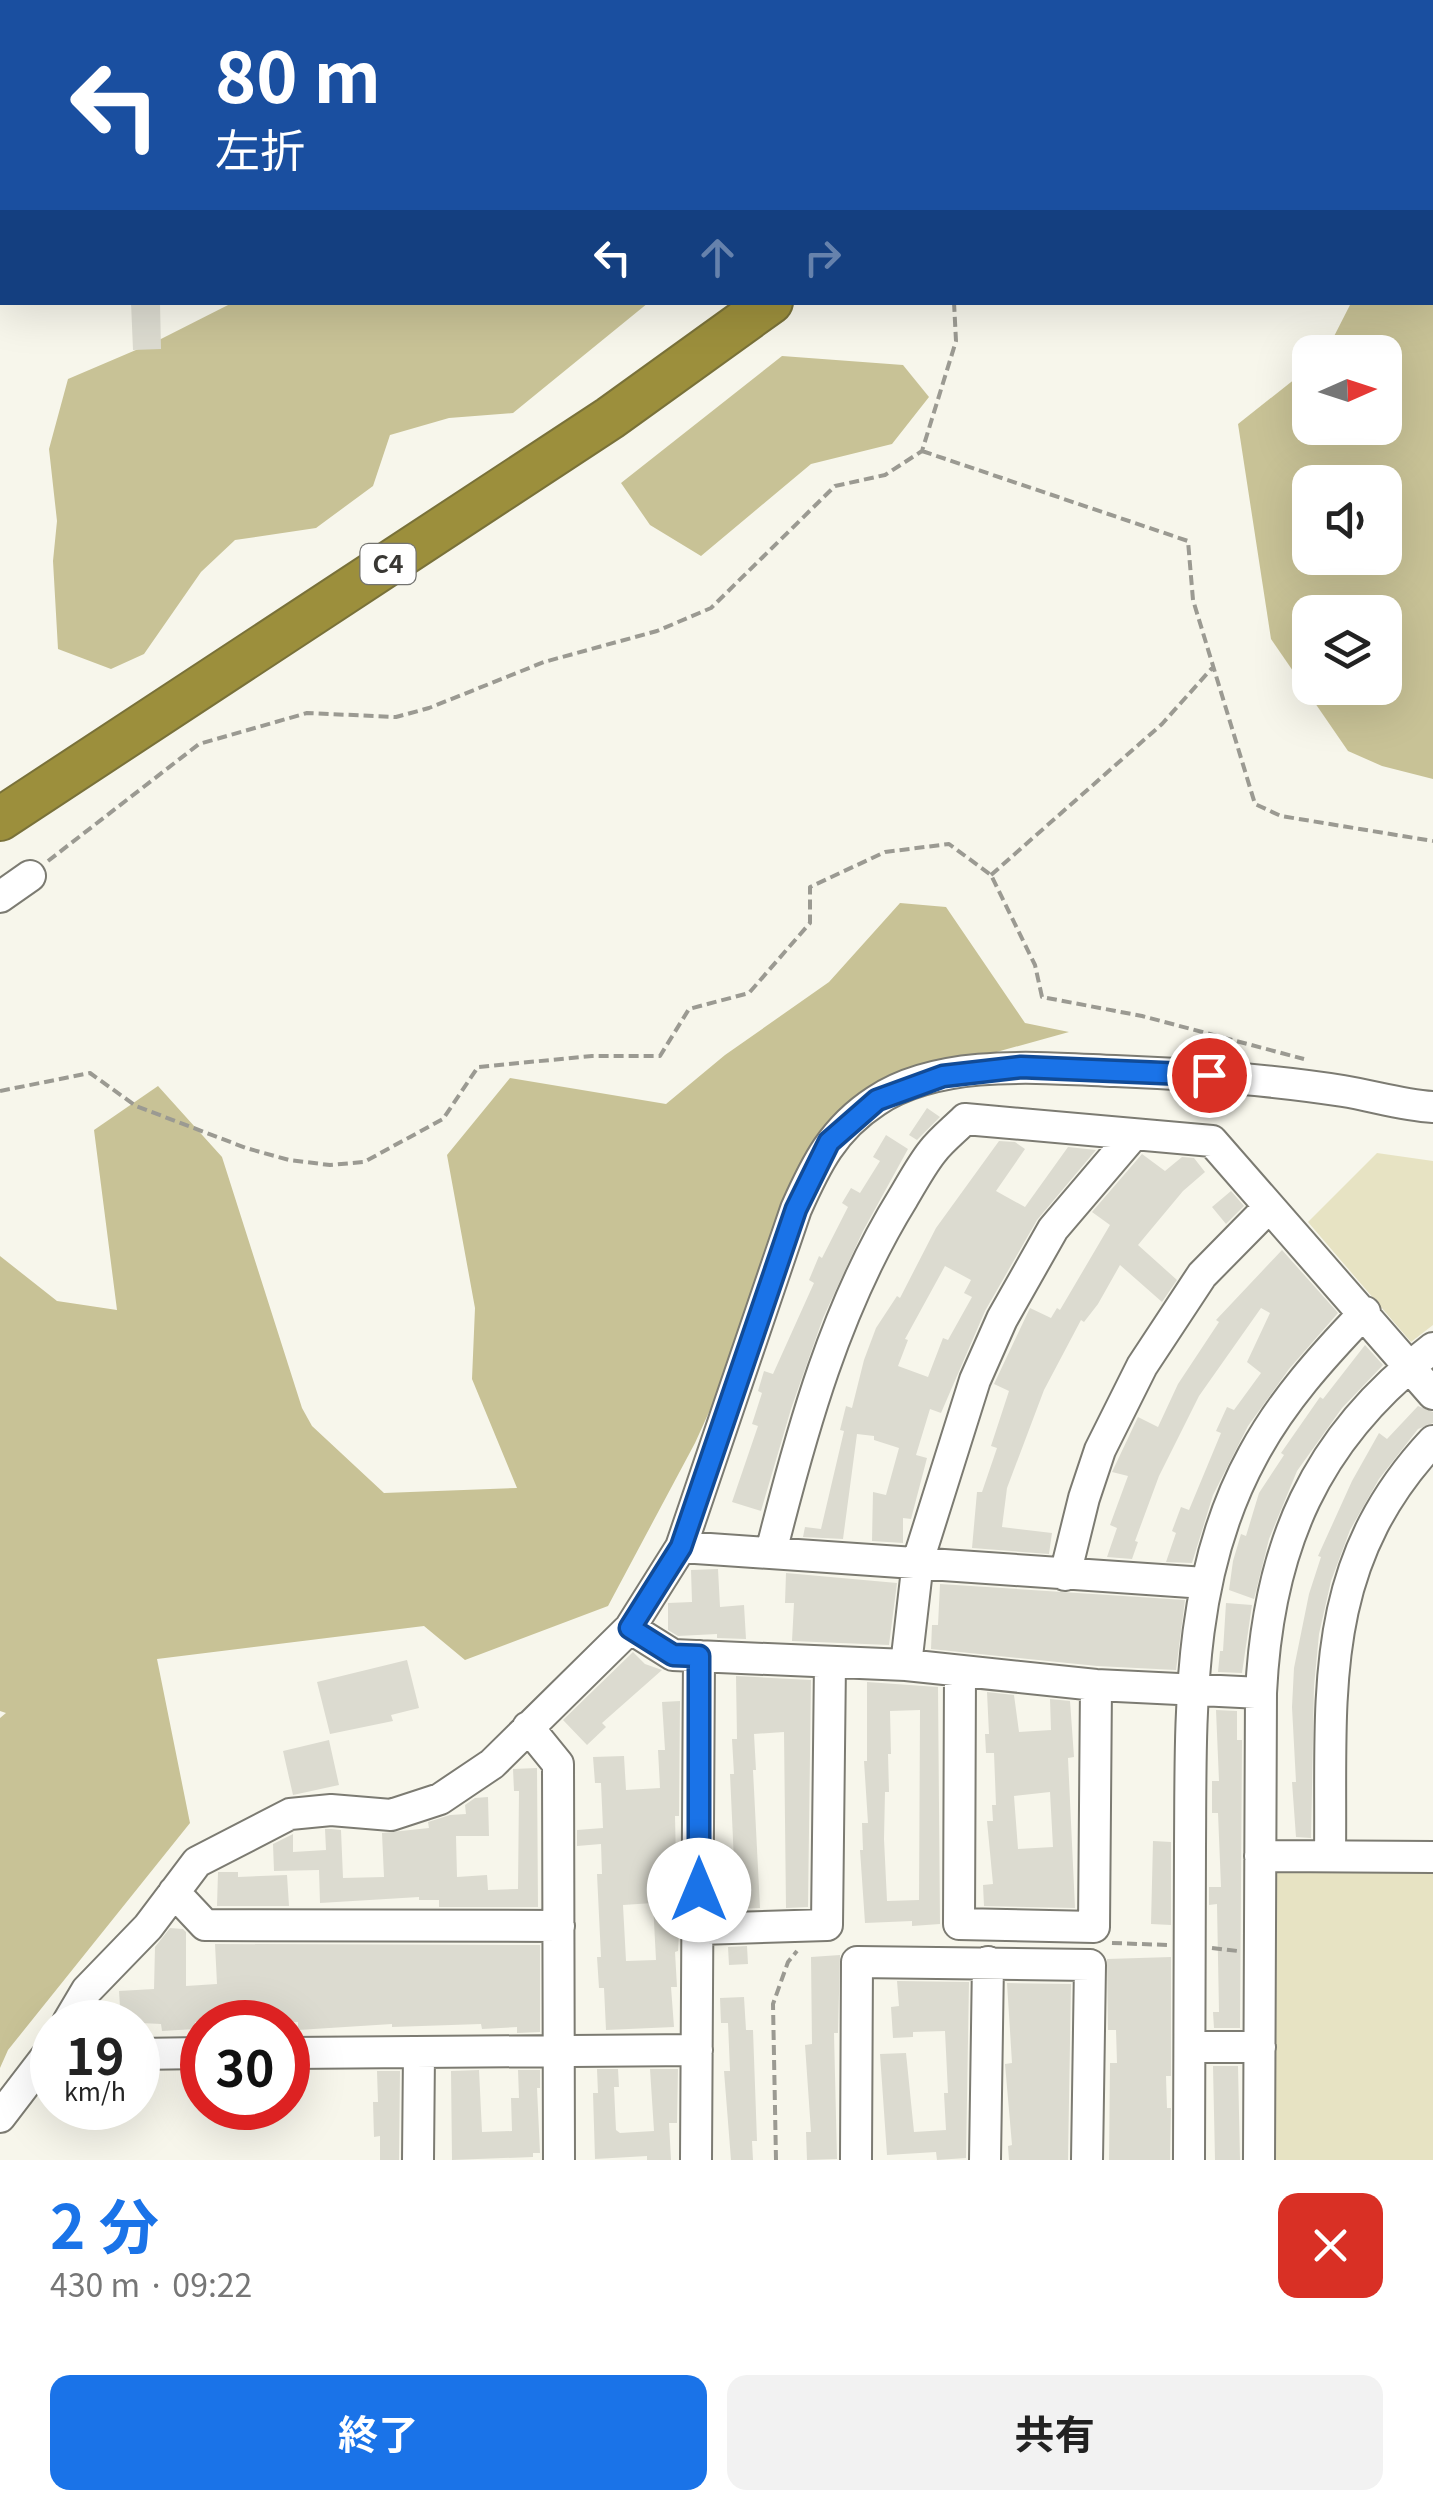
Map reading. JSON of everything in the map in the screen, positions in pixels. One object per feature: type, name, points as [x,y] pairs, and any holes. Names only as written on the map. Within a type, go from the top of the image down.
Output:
[{"type":"highway","name":"C4","points":[[0,819],[610,418],[767,305]]},
{"type":"street","points":[[0,897],[30,876]]},
{"type":"street","points":[[81,2000],[148,1927],[197,1862],[290,1814],[331,1810],[391,1815],[440,1798],[492,1764],[630,1628],[681,1547],[796,1209],[829,1142],[877,1100],[943,1076],[1021,1067],[1209,1075],[1346,1092],[1398,1105],[1433,1108]]},
{"type":"street","points":[[771,1552],[801,1433],[829,1352],[886,1226],[932,1151],[965,1119],[1212,1141],[1364,1312],[1421,1357],[1433,1394]]},
{"type":"street","points":[[906,1666],[918,1561],[958,1428],[1002,1320],[1053,1229],[1134,1134]]},
{"type":"street","points":[[1065,1576],[1100,1450],[1142,1366],[1202,1275],[1268,1208]]},
{"type":"street","points":[[1189,2160],[1191,1688],[1204,1583],[1252,1457],[1309,1370],[1364,1312]]},
{"type":"street","points":[[1260,2160],[1261,1693],[1273,1586],[1287,1538],[1330,1457],[1360,1416],[1421,1357]]},
{"type":"street","points":[[1330,1856],[1334,1654],[1343,1601],[1361,1550],[1382,1509],[1410,1466],[1433,1441]]},
{"type":"street","points":[[681,1547],[1204,1583]]},
{"type":"street","points":[[630,1628],[673,1655],[906,1666],[1096,1684],[1261,1693]]},
{"type":"street","points":[[696,2160],[699,1656]]},
{"type":"street","points":[[699,1930],[827,1926],[830,1662]]},
{"type":"street","points":[[960,1673],[959,1924],[1094,1928],[1096,1684]]},
{"type":"street","points":[[528,1727],[558,1764],[559,2160]]},
{"type":"street","points":[[1260,1856],[1433,1857]]},
{"type":"street","points":[[174,1892],[205,1925],[559,1926]]},
{"type":"street","points":[[856,2160],[857,1962],[1090,1965],[1087,2160]]},
{"type":"street","points":[[985,2160],[988,1962]]},
{"type":"street","points":[[1190,2047],[1260,2047]]},
{"type":"street","points":[[310,2053],[696,2050]]},
{"type":"street","points":[[418,2160],[419,2052]]},
{"type":"street","points":[[0,2117],[30,2079]]},
{"type":"path","points":[[30,876],[199,744],[308,713],[396,717],[429,708],[544,662],[657,631],[711,608],[835,486],[886,474],[922,451],[956,340],[954,305]]},
{"type":"path","points":[[922,451],[1188,541],[1193,600],[1255,804],[1281,816],[1433,842]]},
{"type":"path","points":[[991,876],[1162,724],[1214,666]]},
{"type":"path","points":[[0,1091],[90,1073],[136,1106],[246,1148],[330,1166],[364,1162],[443,1119],[478,1066],[592,1056],[660,1056],[689,1009],[749,993],[810,923],[810,887],[885,852],[949,844],[991,876],[1036,965],[1042,997],[1142,1016],[1308,1060]]},
{"type":"path","points":[[776,2160],[773,2004],[788,1962],[800,1948]]},
{"type":"shaded area","points":[[228,305],[646,305],[513,413],[449,418],[390,435],[373,486],[316,528],[235,540],[201,572],[144,654],[111,669],[58,649],[53,561],[57,521],[49,449],[68,379]]},
{"type":"shaded area","points":[[1350,305],[1433,305],[1433,779],[1382,766],[1348,751],[1316,705],[1402,705],[1402,595],[1292,595],[1292,670],[1271,639],[1238,424],[1292,381],[1292,445],[1402,445],[1402,335],[1335,335]]},
{"type":"shaded area","points":[[782,356],[903,365],[929,397],[892,444],[811,464],[701,556],[650,525],[621,483]]},
{"type":"shaded area","points":[[900,903],[946,907],[1025,1023],[1069,1032],[946,1066],[849,1104],[695,1443],[608,1606],[465,1660],[424,1626],[157,1659],[190,1823],[48,2000],[30,2000],[30,2023],[8,2050],[0,2068],[0,1718],[6,1713],[0,1711],[0,1256],[57,1301],[117,1310],[94,1130],[158,1086],[222,1157],[302,1408],[312,1426],[384,1493],[517,1488],[472,1379],[475,1308],[447,1155],[510,1078],[666,1104],[725,1055],[829,982]]},
{"type":"shaded area","points":[[1377,1153],[1433,1161],[1433,1325],[1411,1342],[1308,1222]]},
{"type":"shaded area","points":[[1283,1864],[1433,1864],[1433,2160],[1276,2160],[1276,1872]]},
{"type":"building","points":[[131,305],[160,305],[161,349],[133,350]]},
{"type":"building","points":[[927,1108],[940,1117],[917,1140],[909,1135]]},
{"type":"building","points":[[886,1135],[908,1149],[863,1231],[823,1318],[761,1511],[732,1502],[758,1426],[752,1424],[764,1371],[773,1374],[814,1283],[809,1280],[819,1256],[822,1258],[848,1207],[842,1203],[851,1188],[860,1193],[880,1161],[873,1157]]},
{"type":"building","points":[[999,1141],[1015,1142],[1025,1149],[996,1191],[1025,1207],[1068,1147],[1096,1150],[1037,1220],[985,1311],[941,1413],[930,1409],[916,1455],[927,1458],[911,1519],[903,1518],[903,1543],[872,1541],[873,1492],[886,1495],[899,1448],[874,1440],[874,1436],[857,1434],[843,1539],[803,1537],[805,1527],[821,1529],[844,1431],[840,1430],[846,1406],[852,1408],[876,1328],[897,1296],[900,1298],[936,1228]],"holes":[[[945,1266],[971,1280],[964,1293],[972,1297],[948,1340],[943,1338],[928,1377],[898,1366],[908,1340],[905,1339]]]},
{"type":"building","points":[[1142,1154],[1165,1171],[1182,1157],[1194,1158],[1205,1172],[1183,1191],[1138,1245],[1177,1280],[1162,1302],[1120,1265],[1098,1304],[1084,1322],[1081,1320],[1044,1390],[1007,1488],[1002,1527],[1052,1533],[1049,1554],[972,1548],[977,1492],[982,1492],[997,1448],[991,1446],[1009,1391],[994,1384],[1030,1308],[1051,1318],[1057,1308],[1060,1310],[1110,1225],[1092,1212]]},
{"type":"building","points":[[1231,1191],[1244,1206],[1226,1224],[1212,1207]]},
{"type":"building","points":[[1282,1250],[1338,1313],[1289,1369],[1248,1426],[1213,1495],[1192,1563],[1166,1562],[1176,1533],[1172,1531],[1181,1507],[1189,1510],[1221,1433],[1216,1431],[1227,1407],[1234,1410],[1261,1373],[1247,1362],[1270,1313],[1261,1308],[1199,1396],[1159,1476],[1132,1559],[1107,1557],[1117,1528],[1110,1525],[1128,1476],[1112,1472],[1138,1417],[1158,1427],[1178,1384],[1219,1322],[1216,1320]]},
{"type":"building","points":[[1365,1345],[1383,1365],[1342,1408],[1297,1471],[1269,1539],[1254,1599],[1229,1590],[1241,1534],[1246,1536],[1259,1493],[1284,1455],[1281,1453],[1320,1397],[1323,1399]]},
{"type":"building","points":[[1418,1406],[1433,1412],[1433,1423],[1418,1429],[1379,1479],[1350,1530],[1331,1581],[1319,1634],[1314,1686],[1311,1838],[1296,1837],[1292,1782],[1296,1782],[1294,1668],[1321,1557],[1318,1556],[1379,1433],[1387,1439]]},
{"type":"building","points":[[718,1569],[720,1607],[744,1605],[746,1639],[717,1638],[717,1634],[678,1636],[668,1630],[668,1603],[692,1602],[691,1570]]},
{"type":"building","points":[[786,1573],[897,1583],[889,1645],[792,1641],[794,1603],[785,1603]]},
{"type":"building","points":[[940,1584],[1185,1600],[1176,1670],[931,1649],[932,1625],[938,1625]]},
{"type":"building","points":[[1226,1603],[1252,1605],[1242,1673],[1218,1672]]},
{"type":"building","points":[[633,1652],[645,1664],[662,1670],[602,1723],[606,1727],[587,1745],[563,1720]]},
{"type":"building","points":[[407,1660],[419,1708],[391,1715],[393,1721],[330,1734],[317,1682]]},
{"type":"building","points":[[736,1676],[811,1680],[808,1907],[786,1908],[784,1732],[754,1734],[760,1908],[731,1909],[730,1883],[735,1883],[730,1774],[734,1774],[732,1739],[737,1739]]},
{"type":"building","points":[[867,1682],[938,1687],[940,1924],[865,1923],[860,1850],[862,1823],[868,1823]],"holes":[[[920,1710],[919,1900],[887,1901],[884,1839],[891,1754],[890,1711]]]},
{"type":"building","points":[[987,1692],[1014,1695],[1019,1732],[1051,1730],[1050,1699],[1070,1701],[1074,1757],[1068,1758],[1075,1908],[984,1906],[983,1885],[993,1884],[987,1821],[993,1821],[992,1805],[996,1805],[994,1753],[986,1753],[985,1734],[989,1734]],"holes":[[[1050,1792],[1053,1847],[1018,1849],[1014,1796]]]},
{"type":"building","points":[[680,1701],[679,1816],[675,1816],[673,1861],[679,1931],[675,1952],[677,1987],[671,1987],[674,2027],[606,2030],[604,1988],[599,1988],[597,1957],[601,1957],[597,1874],[602,1874],[601,1844],[577,1846],[577,1830],[603,1828],[601,1783],[595,1783],[593,1757],[624,1756],[626,1790],[660,1788],[658,1750],[665,1750],[662,1702]],"holes":[[[653,1903],[656,1960],[626,1961],[623,1905]]]},
{"type":"building","points":[[1216,1710],[1237,1711],[1237,1740],[1242,1740],[1240,2028],[1214,2028],[1213,2012],[1219,2012],[1217,1904],[1209,1905],[1209,1887],[1221,1887],[1218,1813],[1212,1813],[1212,1781],[1219,1781]]},
{"type":"building","points":[[329,1740],[339,1785],[293,1795],[283,1751]]},
{"type":"building","points":[[537,1768],[538,1907],[439,1907],[439,1900],[419,1897],[320,1903],[319,1870],[274,1871],[273,1844],[293,1834],[293,1852],[326,1850],[325,1829],[331,1829],[341,1830],[343,1878],[384,1877],[382,1833],[429,1828],[428,1822],[466,1814],[465,1805],[475,1798],[488,1797],[489,1836],[456,1836],[457,1877],[487,1875],[488,1890],[518,1889],[519,1791],[514,1791],[513,1769]]},
{"type":"building","points":[[1153,1841],[1171,1842],[1171,1925],[1151,1924]]},
{"type":"building","points":[[218,1872],[238,1872],[238,1877],[287,1875],[289,1906],[217,1906]]},
{"type":"building","points":[[170,1928],[186,1932],[186,1986],[217,1984],[215,1944],[540,1945],[540,2032],[517,2033],[517,2027],[482,2029],[481,2024],[310,2029],[310,2000],[180,2000],[180,2030],[162,2031],[160,2000],[120,2000],[119,1991],[154,1989],[155,1947]]},
{"type":"building","points":[[747,1946],[748,1964],[729,1965],[728,1947]]},
{"type":"building","points":[[840,1955],[838,2033],[834,2033],[837,2159],[807,2160],[806,2132],[811,2132],[805,2045],[812,2044],[811,1957]]},
{"type":"building","points":[[1171,1957],[1171,2076],[1166,2076],[1167,2108],[1171,2108],[1170,2160],[1109,2160],[1110,2063],[1117,2063],[1116,2030],[1108,2030],[1107,1959]]},
{"type":"building","points":[[897,1981],[969,1982],[966,2158],[937,2160],[936,2152],[887,2155],[880,2054],[906,2053],[914,2132],[946,2130],[945,2031],[913,2032],[913,2037],[893,2038],[891,2007],[899,2006]]},
{"type":"building","points":[[1007,1983],[1071,1984],[1068,2160],[1009,2160],[1008,2146],[1012,2145],[1005,2064],[1012,2063]]},
{"type":"building","points":[[744,1997],[746,2030],[753,2030],[757,2141],[752,2141],[753,2160],[731,2160],[724,2071],[730,2071],[728,2023],[721,2023],[720,1998]]},
{"type":"building","points":[[1213,2066],[1238,2066],[1240,2160],[1215,2160]]},
{"type":"building","points":[[597,2069],[618,2069],[619,2087],[614,2087],[616,2130],[620,2133],[654,2131],[650,2069],[678,2069],[677,2123],[669,2123],[671,2160],[647,2160],[647,2156],[595,2159],[593,2093],[598,2093]]},
{"type":"building","points":[[479,2070],[482,2132],[512,2131],[511,2098],[519,2098],[518,2070],[540,2070],[540,2153],[533,2153],[533,2157],[452,2160],[451,2071]]},
{"type":"building","points":[[377,2071],[400,2071],[399,2160],[380,2160],[380,2136],[374,2137]]},
{"type":"route","points":[[699,1890],[699,1656],[673,1655],[630,1628],[681,1547],[796,1209],[829,1142],[877,1100],[943,1076],[1021,1067],[1209,1075]]}]
